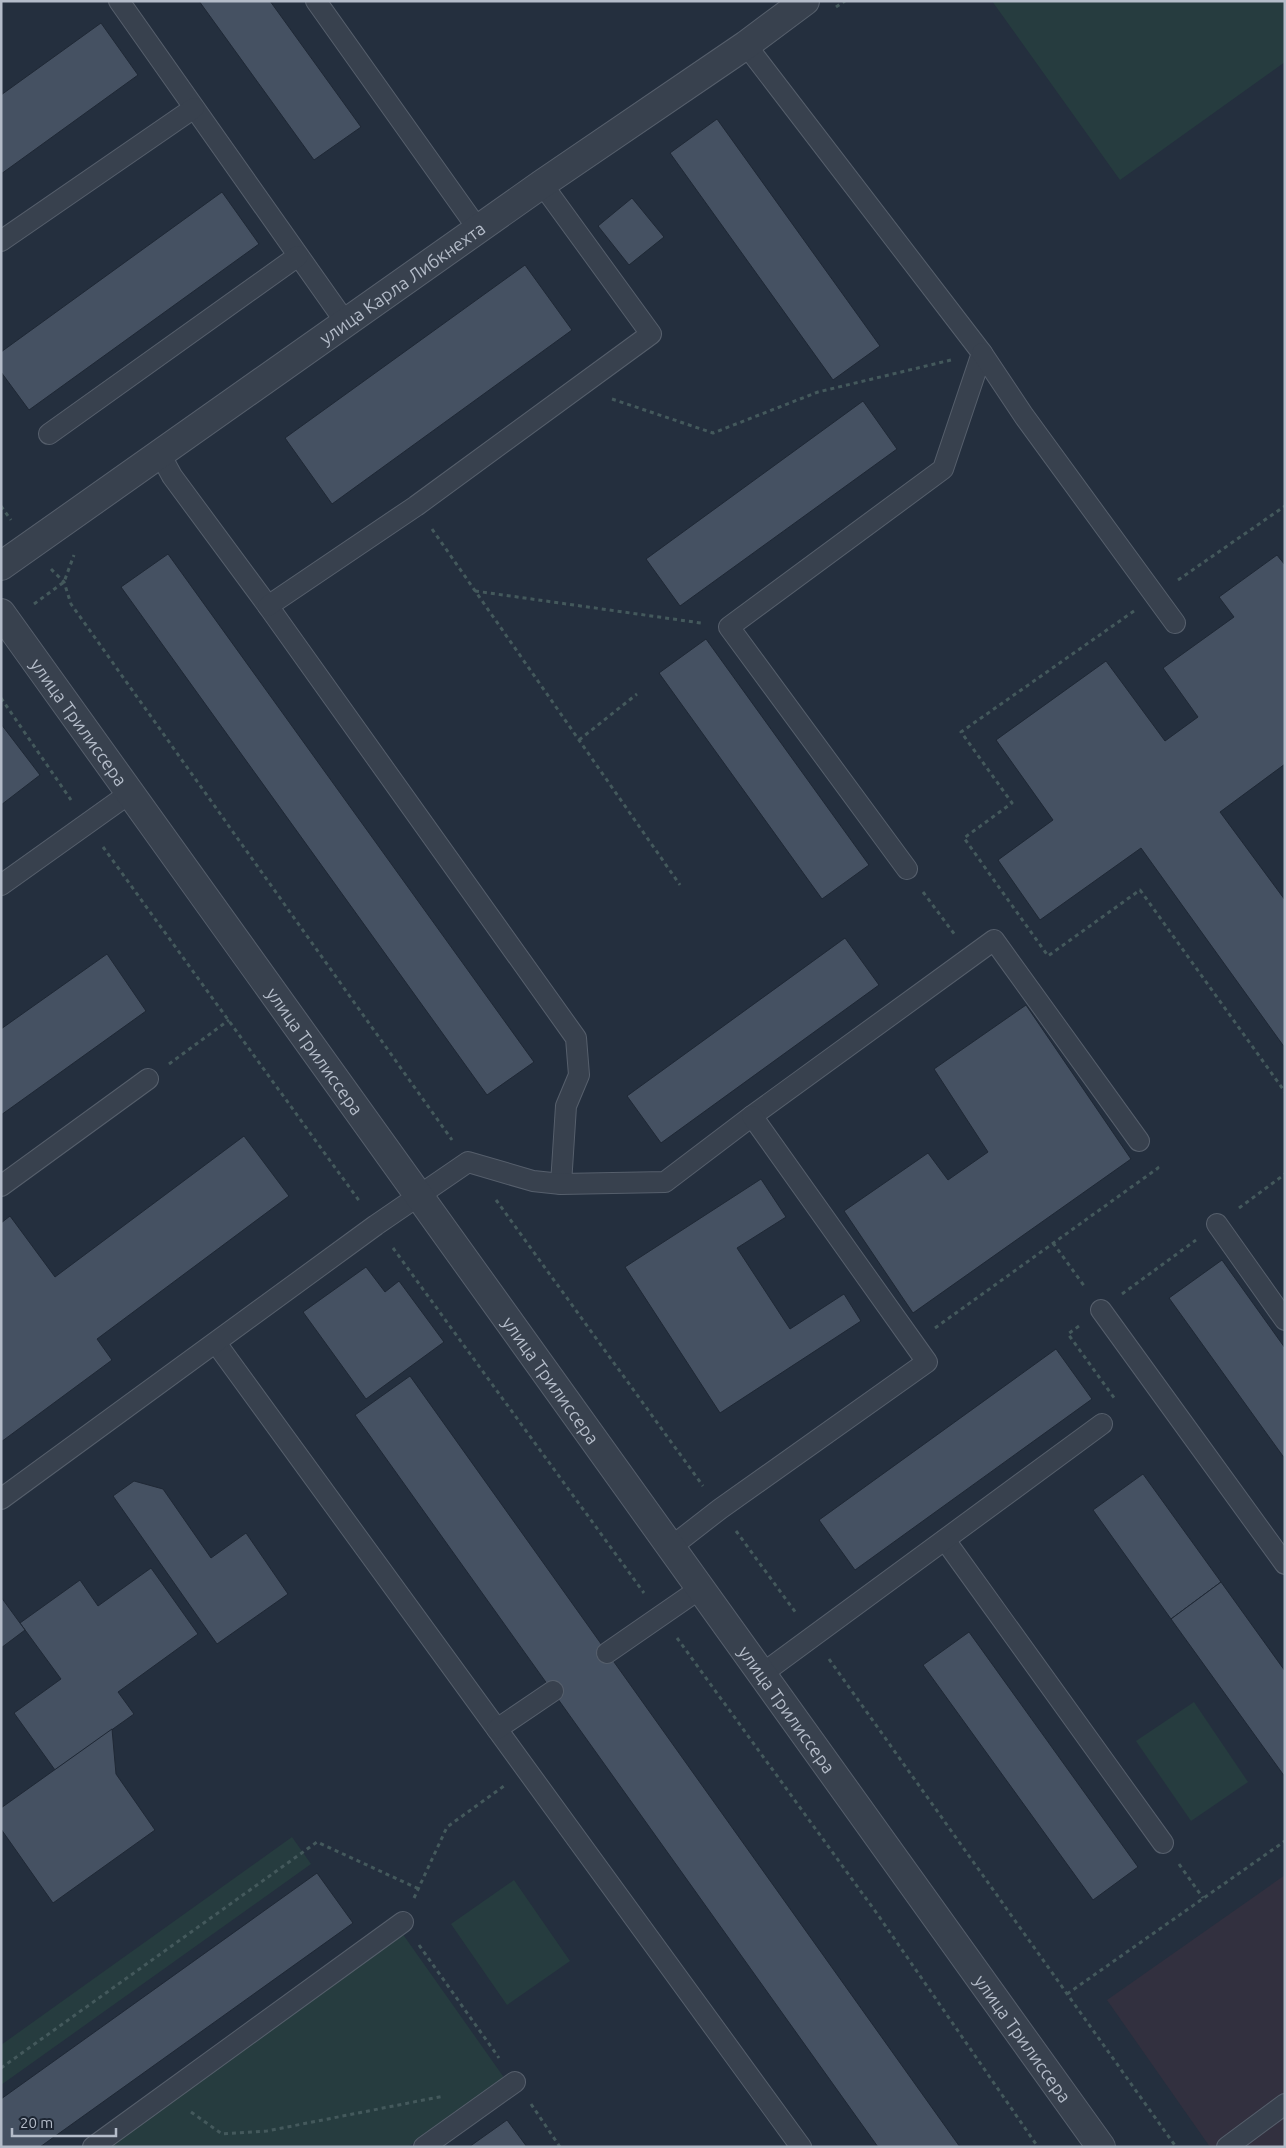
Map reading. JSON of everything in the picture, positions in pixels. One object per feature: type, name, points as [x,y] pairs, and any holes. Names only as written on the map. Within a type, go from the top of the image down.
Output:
[{"type":"street","name":"улица Карла Либкнехта","points":[[1,566],[542,184],[746,45],[805,1]]},
{"type":"street","name":"улица Трилиссера","points":[[1,613],[1101,2147]]},
{"type":"lane","points":[[119,1],[346,323]]},
{"type":"lane","points":[[316,1],[478,229]]},
{"type":"lane","points":[[746,45],[982,353],[1024,416],[1175,623]]},
{"type":"lane","points":[[1,241],[194,108]]},
{"type":"lane","points":[[268,606],[416,506],[651,334],[542,184]]},
{"type":"lane","points":[[49,434],[298,256]]},
{"type":"lane","points":[[907,869],[729,627],[943,469],[982,353]]},
{"type":"lane","points":[[160,454],[172,476],[268,606],[576,1038],[579,1075],[566,1106],[561,1184]]},
{"type":"lane","points":[[1,885],[130,793]]},
{"type":"lane","points":[[1,1499],[418,1194],[468,1162],[533,1181],[561,1184],[665,1182],[752,1116],[999,936],[1139,1141]]},
{"type":"lane","points":[[1,1186],[148,1080]]},
{"type":"lane","points":[[671,1547],[720,1509],[927,1362],[752,1116]]},
{"type":"lane","points":[[1217,1224],[1285,1320]]},
{"type":"lane","points":[[1101,1310],[1285,1564]]},
{"type":"lane","points":[[216,1342],[802,2147]]},
{"type":"lane","points":[[762,1674],[1102,1424]]},
{"type":"lane","points":[[945,1540],[1163,1843]]},
{"type":"lane","points":[[607,1653],[700,1588]]},
{"type":"lane","points":[[497,1729],[552,1691]]},
{"type":"lane","points":[[93,2147],[403,1922]]},
{"type":"lane","points":[[424,2147],[516,2082]]},
{"type":"lane","points":[[1227,2147],[1285,2104]]},
{"type":"path","points":[[578,388],[713,434],[818,392],[982,353]]},
{"type":"path","points":[[416,506],[680,886]]},
{"type":"path","points":[[1285,506],[961,732],[1012,803],[964,838],[1048,956],[1140,890],[1285,1092]]},
{"type":"path","points":[[475,591],[729,627]]},
{"type":"path","points":[[71,604],[468,1162],[813,1637],[1176,2147]]},
{"type":"path","points":[[579,740],[637,694]]},
{"type":"path","points":[[1,698],[119,871],[878,1916],[1038,2147]]},
{"type":"path","points":[[907,869],[971,957]]},
{"type":"path","points":[[148,1080],[229,1020]]},
{"type":"path","points":[[914,1343],[1158,1168],[1139,1141]]},
{"type":"path","points":[[1053,1243],[1101,1310],[1068,1334],[1118,1403],[1102,1424]]},
{"type":"path","points":[[527,1770],[447,1827],[403,1922],[560,2147]]},
{"type":"path","points":[[1067,1994],[1285,1841]]},
{"type":"path","points":[[1,2068],[317,1842],[419,1889]]},
{"type":"path","points":[[1163,1843],[1203,1898]]},
{"type":"path","points":[[166,2094],[222,2134],[267,2131],[449,2095]]},
{"type":"shaded area","points":[[1285,1875],[1285,2147],[1210,2147],[1107,2000]]},
{"type":"green space","points":[[992,1],[1285,1],[1285,62],[1120,180]]},
{"type":"green space","points":[[1194,1702],[1248,1782],[1191,1821],[1136,1741]]},
{"type":"green space","points":[[292,1837],[311,1864],[1,2085],[1,2045]]},
{"type":"green space","points":[[514,1880],[570,1961],[507,2005],[451,1924]]},
{"type":"green space","points":[[402,1933],[505,2079],[408,2147],[107,2147]]},
{"type":"building","points":[[199,1],[270,1],[361,127],[314,160]]},
{"type":"building","points":[[101,23],[138,75],[1,174],[1,95]]},
{"type":"building","points":[[717,119],[880,346],[833,380],[670,153]]},
{"type":"building","points":[[222,192],[259,244],[29,410],[1,372],[1,352]]},
{"type":"building","points":[[632,198],[664,237],[629,265],[598,226]]},
{"type":"building","points":[[525,265],[572,330],[332,504],[285,438]]},
{"type":"building","points":[[863,401],[897,449],[680,606],[646,559]]},
{"type":"building","points":[[168,554],[534,1062],[487,1095],[121,587]]},
{"type":"building","points":[[1277,555],[1285,565],[1285,764],[1220,812],[1285,900],[1285,1048],[1141,848],[1040,920],[998,860],[1053,820],[996,740],[1106,661],[1165,741],[1198,717],[1163,668],[1234,617],[1219,597]]},
{"type":"building","points":[[706,639],[869,865],[822,899],[659,673]]},
{"type":"building","points":[[1,724],[40,775],[1,805]]},
{"type":"building","points":[[845,938],[879,985],[661,1143],[627,1096]]},
{"type":"building","points":[[107,954],[146,1011],[1,1115],[1,1029]]},
{"type":"building","points":[[1026,1005],[1131,1159],[913,1313],[844,1211],[928,1153],[948,1180],[988,1152],[934,1069]]},
{"type":"building","points":[[244,1136],[289,1196],[97,1339],[112,1360],[1,1442],[1,1223],[10,1216],[55,1277]]},
{"type":"building","points":[[761,1179],[786,1217],[737,1248],[790,1329],[844,1294],[861,1321],[720,1413],[625,1267]]},
{"type":"building","points":[[1222,1260],[1285,1348],[1285,1459],[1169,1298]]},
{"type":"building","points":[[366,1267],[385,1292],[399,1281],[444,1342],[366,1399],[303,1312]]},
{"type":"building","points":[[1056,1349],[1092,1399],[855,1570],[819,1520]]},
{"type":"building","points":[[410,1376],[960,2147],[878,2147],[355,1415]]},
{"type":"building","points":[[1143,1474],[1221,1582],[1171,1619],[1093,1510]]},
{"type":"building","points":[[134,1481],[163,1489],[211,1558],[246,1533],[288,1594],[217,1644],[113,1496]]},
{"type":"building","points":[[151,1568],[198,1634],[118,1692],[134,1714],[55,1770],[14,1713],[61,1679],[20,1623],[80,1580],[98,1606]]},
{"type":"building","points":[[1221,1582],[1285,1671],[1285,1777],[1171,1619]]},
{"type":"building","points":[[1,1597],[25,1630],[1,1648]]},
{"type":"building","points":[[969,1632],[1138,1867],[1093,1900],[923,1665]]},
{"type":"building","points":[[112,1729],[116,1774],[155,1830],[53,1903],[1,1829],[1,1808]]},
{"type":"building","points":[[317,1873],[353,1923],[40,2147],[1,2147],[1,2099]]},
{"type":"building","points":[[507,2120],[527,2147],[469,2147]]}]
